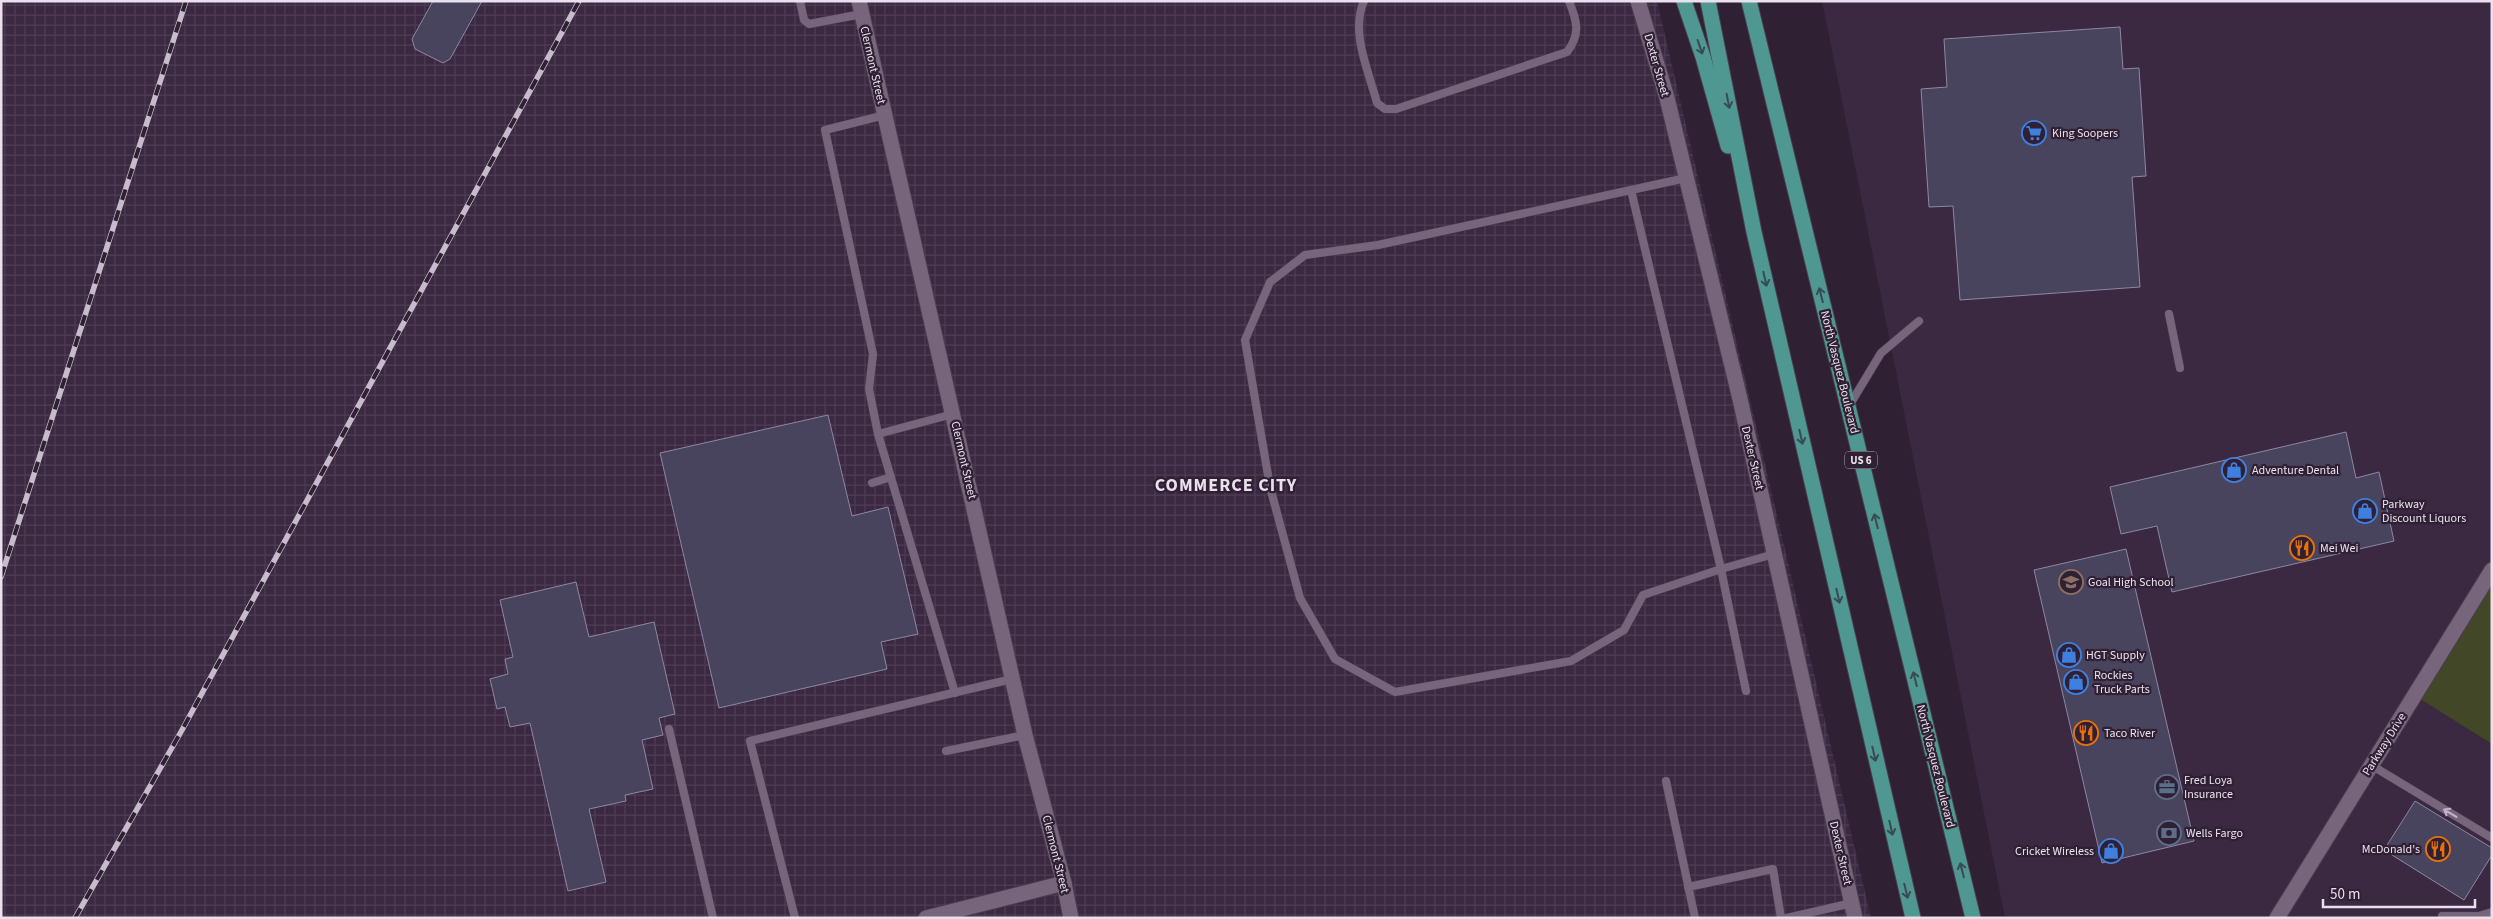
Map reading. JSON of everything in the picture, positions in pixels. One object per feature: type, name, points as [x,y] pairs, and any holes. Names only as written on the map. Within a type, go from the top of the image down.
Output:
[{"type":"highway","points":[[1684,1],[1703,56],[1754,232]]},
{"type":"highway","points":[[1708,1],[1754,232],[1913,918]]},
{"type":"highway","name":"North Vasquez Boulevard","points":[[1750,3],[1973,918]]},
{"type":"street","name":"Dexter Street","points":[[1638,1],[1667,98],[1740,398],[1854,910]]},
{"type":"street","name":"Clermont Street","points":[[860,8],[1012,679],[1064,883],[1071,918]]},
{"type":"street","name":"Parkway Drive","points":[[2277,918],[2492,570]]},
{"type":"street","points":[[926,918],[1064,883]]},
{"type":"lane","points":[[800,1],[804,20],[809,24],[860,8]]},
{"type":"lane","points":[[1364,1],[1358,14],[1359,33],[1377,103],[1385,109],[1396,109],[1567,52],[1573,44],[1578,31],[1576,18],[1569,1]]},
{"type":"lane","points":[[884,115],[825,130],[874,354],[869,389],[878,434],[955,693]]},
{"type":"lane","points":[[1686,178],[1378,244],[1305,256],[1270,282],[1245,340],[1270,487],[1300,598],[1335,659],[1395,692],[1571,661],[1624,630],[1643,595],[1721,569],[1774,554]]},
{"type":"lane","points":[[1631,190],[1721,569],[1746,690]]},
{"type":"lane","points":[[2169,314],[2180,368]]},
{"type":"lane","points":[[1848,408],[1881,353],[1919,321]]},
{"type":"lane","points":[[878,434],[953,414]]},
{"type":"lane","points":[[872,483],[891,477]]},
{"type":"lane","points":[[795,918],[750,741],[1012,679]]},
{"type":"lane","points":[[669,728],[713,918]]},
{"type":"lane","points":[[946,751],[1025,735]]},
{"type":"lane","points":[[2371,765],[2492,838]]},
{"type":"lane","points":[[1666,781],[1695,918]]},
{"type":"lane","points":[[1688,887],[1773,869],[1781,918]]},
{"type":"lane","points":[[1787,918],[1854,910]]},
{"type":"lane","points":[[2442,916],[2479,916],[2492,912]]},
{"type":"shaded area","points":[[1,1],[1657,1],[1871,918],[1,918]]},
{"type":"shaded area","points":[[1822,1],[2492,1],[2492,569],[2415,695],[2492,744],[2492,918],[2005,918]]},
{"type":"green space","points":[[2492,570],[2492,744],[2414,695]]},
{"type":"building","points":[[433,1],[482,1],[450,59],[443,63],[415,49],[412,39]]},
{"type":"building","name":"King Soopers","points":[[2120,27],[2123,69],[2139,68],[2146,176],[2132,177],[2140,287],[1960,300],[1953,206],[1929,207],[1921,89],[1947,87],[1944,39]]},
{"type":"building","points":[[828,415],[852,516],[888,507],[918,634],[881,642],[887,669],[719,708],[660,453]]},
{"type":"building","points":[[2346,432],[2356,478],[2379,472],[2394,541],[2172,592],[2157,526],[2121,534],[2110,487]]},
{"type":"building","points":[[2126,549],[2194,841],[2102,863],[2034,570]]},
{"type":"building","points":[[576,582],[589,637],[654,622],[675,714],[659,718],[663,735],[642,740],[653,789],[625,795],[626,801],[589,809],[606,882],[568,891],[530,723],[510,727],[505,707],[497,709],[490,679],[508,674],[505,659],[513,657],[500,600]]},
{"type":"building","name":"McDonald's","points":[[2415,801],[2492,848],[2492,855],[2464,900],[2384,850]]},
{"type":"railway","points":[[1,577],[186,1]]},
{"type":"railway","points":[[75,918],[182,730],[579,1]]},
{"type":"place","name":"King Soopers","points":[[2034,133]]},
{"type":"place","name":"Adventure Dental","points":[[2234,470]]},
{"type":"place","name":"Parkway Discount Liquors","points":[[2365,511]]},
{"type":"place","name":"Mei Wei","points":[[2302,548]]},
{"type":"place","name":"Goal High School","points":[[2071,582]]},
{"type":"place","name":"HGT Supply","points":[[2069,655]]},
{"type":"place","name":"Rockies Truck Parts","points":[[2076,682]]},
{"type":"place","name":"Taco River","points":[[2086,733]]},
{"type":"place","name":"Fred Loya Insurance","points":[[2167,787]]},
{"type":"place","name":"Wells Fargo","points":[[2169,833]]},
{"type":"place","name":"McDonald's","points":[[2438,849]]},
{"type":"place","name":"Cricket Wireless","points":[[2111,851]]},
{"type":"district","name":"COMMERCE CITY","points":[[1226,485]]}]
